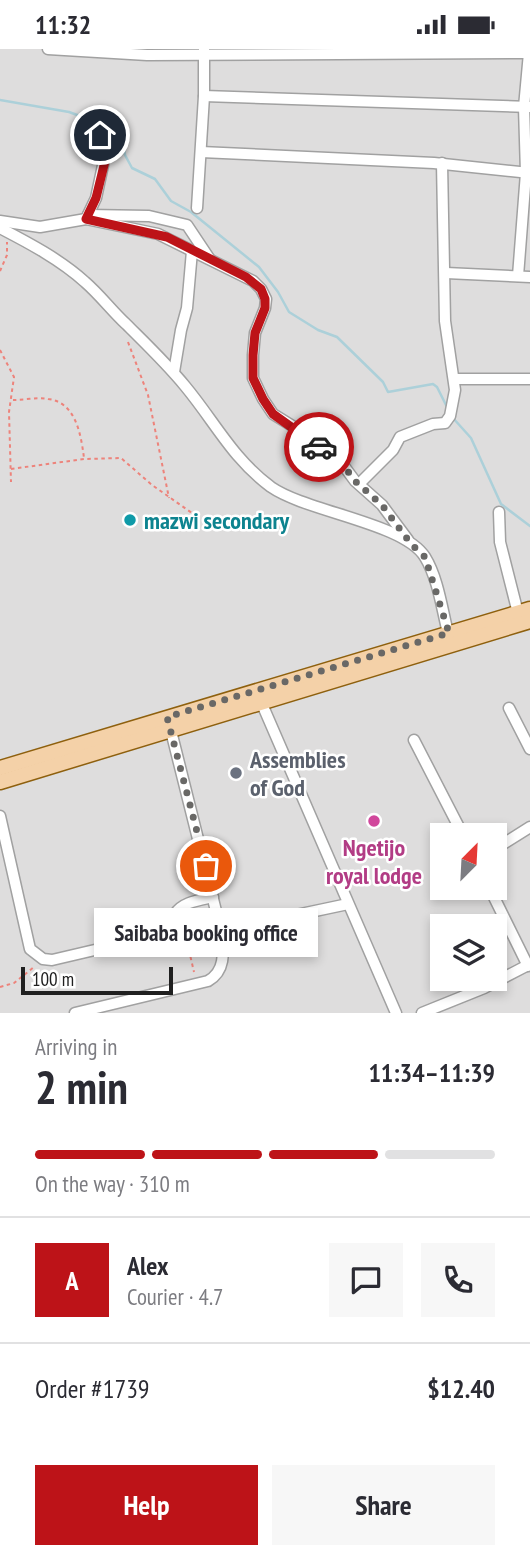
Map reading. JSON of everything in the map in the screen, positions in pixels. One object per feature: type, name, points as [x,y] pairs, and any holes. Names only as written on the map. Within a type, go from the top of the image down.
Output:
[{"type":"main road","points":[[0,782],[449,633],[526,614]]},
{"type":"main road","points":[[0,768],[169,724],[261,704],[526,614]]},
{"type":"street","points":[[48,49],[147,55],[204,51],[529,53],[528,173],[518,276]]},
{"type":"street","points":[[197,208],[204,51]]},
{"type":"street","points":[[204,96],[527,107]]},
{"type":"street","points":[[79,125],[108,142],[96,198],[87,217]]},
{"type":"street","points":[[201,152],[442,163],[528,173]]},
{"type":"street","points":[[359,484],[393,450],[400,437],[447,421],[455,390],[445,321],[442,163]]},
{"type":"street","points":[[2,227],[40,227],[87,217],[149,216],[187,225],[211,261]]},
{"type":"street","points":[[87,217],[158,234],[253,281],[261,289],[265,308],[255,333],[253,378],[263,399],[273,414],[294,427],[310,443],[335,454],[425,557],[449,633]]},
{"type":"street","points":[[2,227],[85,281],[174,372],[224,441],[248,468],[273,488],[297,500],[390,532],[411,544]]},
{"type":"street","points":[[174,372],[187,308],[192,251]]},
{"type":"street","points":[[446,273],[530,277]]},
{"type":"street","points":[[454,379],[530,379]]},
{"type":"street","points":[[499,512],[500,542],[526,614]]},
{"type":"street","points":[[261,704],[396,1013]]},
{"type":"street","points":[[509,708],[530,750]]},
{"type":"street","points":[[75,1013],[197,983],[215,977],[219,971],[223,955],[221,931],[169,724]]},
{"type":"street","points":[[414,740],[457,823]]},
{"type":"street","points":[[0,816],[30,949],[43,960],[163,934],[169,930],[176,911],[186,904],[213,897]]},
{"type":"street","points":[[508,841],[530,827]]},
{"type":"street","points":[[422,1013],[484,988],[529,965],[496,900]]},
{"type":"street","points":[[221,931],[348,904]]},
{"type":"path","points":[[0,271],[6,255],[2,227]]},
{"type":"path","points":[[126,337],[141,370],[148,395],[169,498]]},
{"type":"path","points":[[0,350],[14,377],[9,433],[11,482]]},
{"type":"path","points":[[11,400],[50,399],[67,407],[76,422],[84,459]]},
{"type":"path","points":[[10,469],[121,457],[169,498],[192,513]]},
{"type":"path","points":[[169,930],[188,946],[197,983]]},
{"type":"path","points":[[0,987],[14,983],[43,960]]},
{"type":"shaded area","points":[[0,49],[530,49],[530,1013],[0,1013]]},
{"type":"waterway","points":[[0,100],[69,112],[121,131],[125,155],[132,168],[155,179],[171,201],[191,212],[259,267],[289,312],[318,330],[337,337],[383,382],[388,392],[433,384],[447,407]]},
{"type":"waterway","points":[[453,418],[471,438],[501,504],[530,526]]},
{"type":"way so far","points":[[206,866],[167,717],[449,633],[425,557],[411,544],[382,505],[355,481],[335,454],[319,447]]},
{"type":"place","name":"mazwi secondary","points":[[130,520]]},
{"type":"place","name":"Assemblies of God","points":[[236,773]]},
{"type":"place","name":"Ngetijo royal lodge","points":[[374,821]]},
{"type":"place","name":"Saibaba booking office","points":[[206,866]]},
{"type":"route","points":[[100,135],[107,140],[108,149],[96,198],[86,219],[167,237],[253,281],[261,289],[265,308],[255,333],[253,378],[273,414],[319,447]]}]
